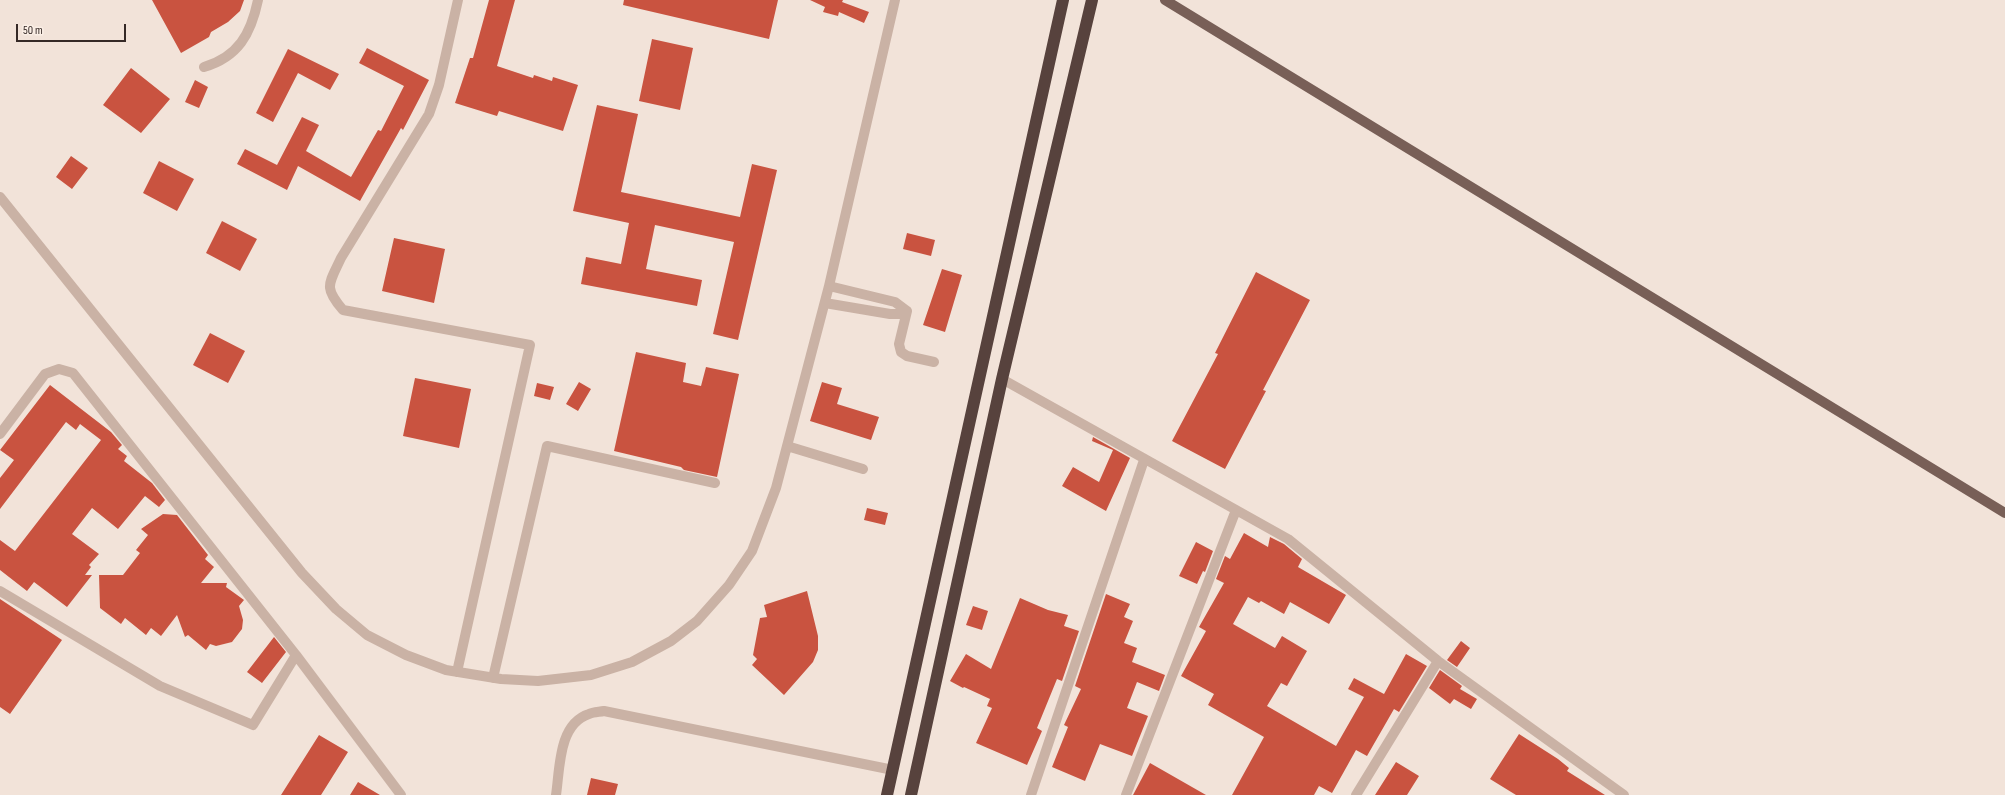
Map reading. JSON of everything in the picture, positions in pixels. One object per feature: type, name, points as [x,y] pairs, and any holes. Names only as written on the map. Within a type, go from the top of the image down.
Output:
[{"type":"highway","points":[[887,795],[1063,0]]},
{"type":"highway","points":[[911,795],[1002,379],[1092,0]]},
{"type":"main road","points":[[1165,0],[2005,513]]},
{"type":"street","points":[[204,67],[221,62],[240,46],[255,15],[258,0]]},
{"type":"street","points":[[457,672],[530,345],[343,310],[330,296],[330,282],[341,258],[429,114],[439,85],[458,0]]},
{"type":"street","points":[[0,197],[302,573],[336,609],[367,635],[406,655],[446,670],[457,672],[493,678],[538,681],[591,675],[632,662],[671,641],[697,622],[729,585],[752,551],[776,488],[825,303],[895,0]]},
{"type":"street","points":[[829,286],[895,302],[907,312]]},
{"type":"street","points":[[825,303],[890,314],[907,312]]},
{"type":"street","points":[[907,312],[899,344],[901,352],[907,356],[934,362]]},
{"type":"street","points":[[0,434],[45,374],[59,369],[73,373],[296,655],[401,795]]},
{"type":"street","points":[[1002,379],[1144,460],[1288,539],[1438,661],[1622,794]]},
{"type":"street","points":[[493,678],[547,446],[715,483]]},
{"type":"street","points":[[787,446],[864,469]]},
{"type":"street","points":[[1031,795],[1144,460]]},
{"type":"street","points":[[1126,795],[1236,510]]},
{"type":"street","points":[[0,591],[160,686],[253,725],[296,655]]},
{"type":"street","points":[[1356,795],[1438,661]]},
{"type":"street","points":[[556,795],[566,736],[575,722],[588,714],[604,711],[893,770]]},
{"type":"building","points":[[152,0],[244,0],[240,11],[228,22],[211,32],[209,37],[181,53]]},
{"type":"building","points":[[489,0],[515,0],[497,66],[533,78],[534,75],[552,81],[553,77],[578,85],[563,131],[499,111],[497,116],[455,103],[470,58],[473,58]]},
{"type":"building","points":[[624,0],[778,0],[769,39],[623,5]]},
{"type":"building","points":[[810,0],[843,0],[842,2],[869,12],[864,23],[839,12],[838,16],[823,12],[825,7]]},
{"type":"building","points":[[652,39],[693,48],[680,110],[639,101]]},
{"type":"building","points":[[367,48],[429,80],[403,130],[401,128],[360,201],[298,166],[287,190],[237,164],[245,149],[277,165],[302,117],[319,125],[306,151],[351,177],[378,130],[381,131],[404,86],[359,63]]},
{"type":"building","points":[[288,49],[339,74],[330,90],[298,73],[273,122],[256,113]]},
{"type":"building","points":[[131,68],[170,99],[141,133],[103,105]]},
{"type":"building","points":[[195,80],[208,87],[199,108],[185,102]]},
{"type":"building","points":[[597,105],[638,114],[621,192],[740,217],[752,164],[777,170],[738,340],[713,334],[734,242],[655,225],[646,269],[702,280],[697,306],[581,284],[586,257],[621,264],[629,223],[573,211]]},
{"type":"building","points":[[71,156],[88,168],[72,189],[56,177]]},
{"type":"building","points":[[159,161],[194,179],[177,211],[143,193]]},
{"type":"building","points":[[222,221],[257,239],[240,271],[206,253]]},
{"type":"building","points":[[907,233],[935,240],[931,256],[903,249]]},
{"type":"building","points":[[394,238],[445,249],[434,303],[382,291]]},
{"type":"building","points":[[942,269],[962,275],[945,332],[923,325]]},
{"type":"building","points":[[1256,272],[1310,300],[1263,390],[1266,391],[1225,469],[1172,441],[1218,354],[1215,353]]},
{"type":"building","points":[[210,333],[245,351],[228,383],[193,365]]},
{"type":"building","points":[[636,352],[686,363],[683,382],[701,386],[706,367],[739,374],[717,477],[684,470],[681,467],[614,451]]},
{"type":"building","points":[[415,378],[471,389],[459,448],[403,436]]},
{"type":"building","points":[[579,382],[591,389],[578,411],[566,404]]},
{"type":"building","points":[[822,382],[842,388],[837,404],[879,417],[871,440],[810,421]]},
{"type":"building","points":[[537,383],[554,387],[550,400],[534,396]]},
{"type":"building","points":[[50,385],[111,432],[122,445],[118,449],[127,456],[124,461],[152,483],[165,500],[159,507],[145,496],[118,529],[92,508],[72,534],[99,554],[89,565],[91,567],[85,575],[92,575],[67,607],[34,582],[27,591],[0,570],[0,540],[15,551],[101,440],[80,424],[76,430],[66,422],[0,509],[0,478],[14,460],[0,450]]},
{"type":"building","points":[[1093,437],[1130,458],[1106,511],[1062,486],[1073,467],[1099,482],[1113,450],[1092,441]]},
{"type":"building","points":[[867,508],[888,513],[885,525],[864,520]]},
{"type":"building","points":[[163,514],[177,515],[208,555],[205,559],[214,567],[201,583],[227,583],[226,587],[244,600],[239,606],[243,620],[242,629],[232,642],[216,646],[210,644],[206,650],[188,635],[185,637],[177,615],[161,636],[151,628],[146,635],[125,618],[121,624],[100,608],[99,575],[123,575],[140,553],[136,550],[148,535],[141,529]]},
{"type":"building","points":[[1244,533],[1268,547],[1270,537],[1284,544],[1302,559],[1298,567],[1346,595],[1329,624],[1290,602],[1284,614],[1261,601],[1259,603],[1248,597],[1233,624],[1275,648],[1282,636],[1307,651],[1287,686],[1281,683],[1267,706],[1336,746],[1364,697],[1348,689],[1354,678],[1384,694],[1406,654],[1427,666],[1399,712],[1394,709],[1367,756],[1356,750],[1332,793],[1319,786],[1314,795],[1232,795],[1264,737],[1208,705],[1214,694],[1181,676],[1206,631],[1199,627],[1224,583],[1216,579],[1225,556],[1230,559]]},
{"type":"building","points":[[1196,542],[1213,551],[1205,572],[1203,571],[1197,584],[1179,576]]},
{"type":"building","points":[[807,591],[818,636],[818,650],[813,662],[784,695],[752,665],[757,659],[753,655],[760,618],[767,617],[764,605]]},
{"type":"building","points":[[1106,594],[1130,604],[1124,617],[1133,621],[1124,643],[1137,648],[1132,662],[1165,675],[1159,691],[1137,682],[1127,708],[1148,716],[1132,756],[1100,744],[1085,781],[1052,767],[1068,727],[1064,725],[1081,689],[1075,686]]},
{"type":"building","points":[[1020,598],[1048,610],[1068,615],[1064,626],[1079,631],[1062,681],[1057,679],[1037,728],[1042,731],[1027,765],[976,743],[992,708],[987,706],[990,699],[950,681],[966,654],[991,669]]},
{"type":"building","points":[[0,599],[62,640],[10,714],[0,707]]},
{"type":"building","points":[[973,606],[988,611],[982,630],[966,625]]},
{"type":"building","points":[[274,637],[286,652],[262,683],[247,672]]},
{"type":"building","points":[[1461,641],[1470,648],[1457,667],[1447,660]]},
{"type":"building","points":[[1440,670],[1462,686],[1460,689],[1477,699],[1471,709],[1454,699],[1450,704],[1429,688]]},
{"type":"building","points":[[1519,734],[1558,759],[1569,768],[1567,771],[1605,795],[1516,795],[1490,779]]},
{"type":"building","points":[[319,735],[348,752],[321,795],[281,795]]},
{"type":"building","points":[[1396,762],[1419,776],[1407,795],[1375,795]]},
{"type":"building","points":[[1150,763],[1206,795],[1133,795]]},
{"type":"building","points":[[591,778],[618,784],[615,795],[587,795]]},
{"type":"building","points":[[358,782],[380,795],[350,795]]}]
